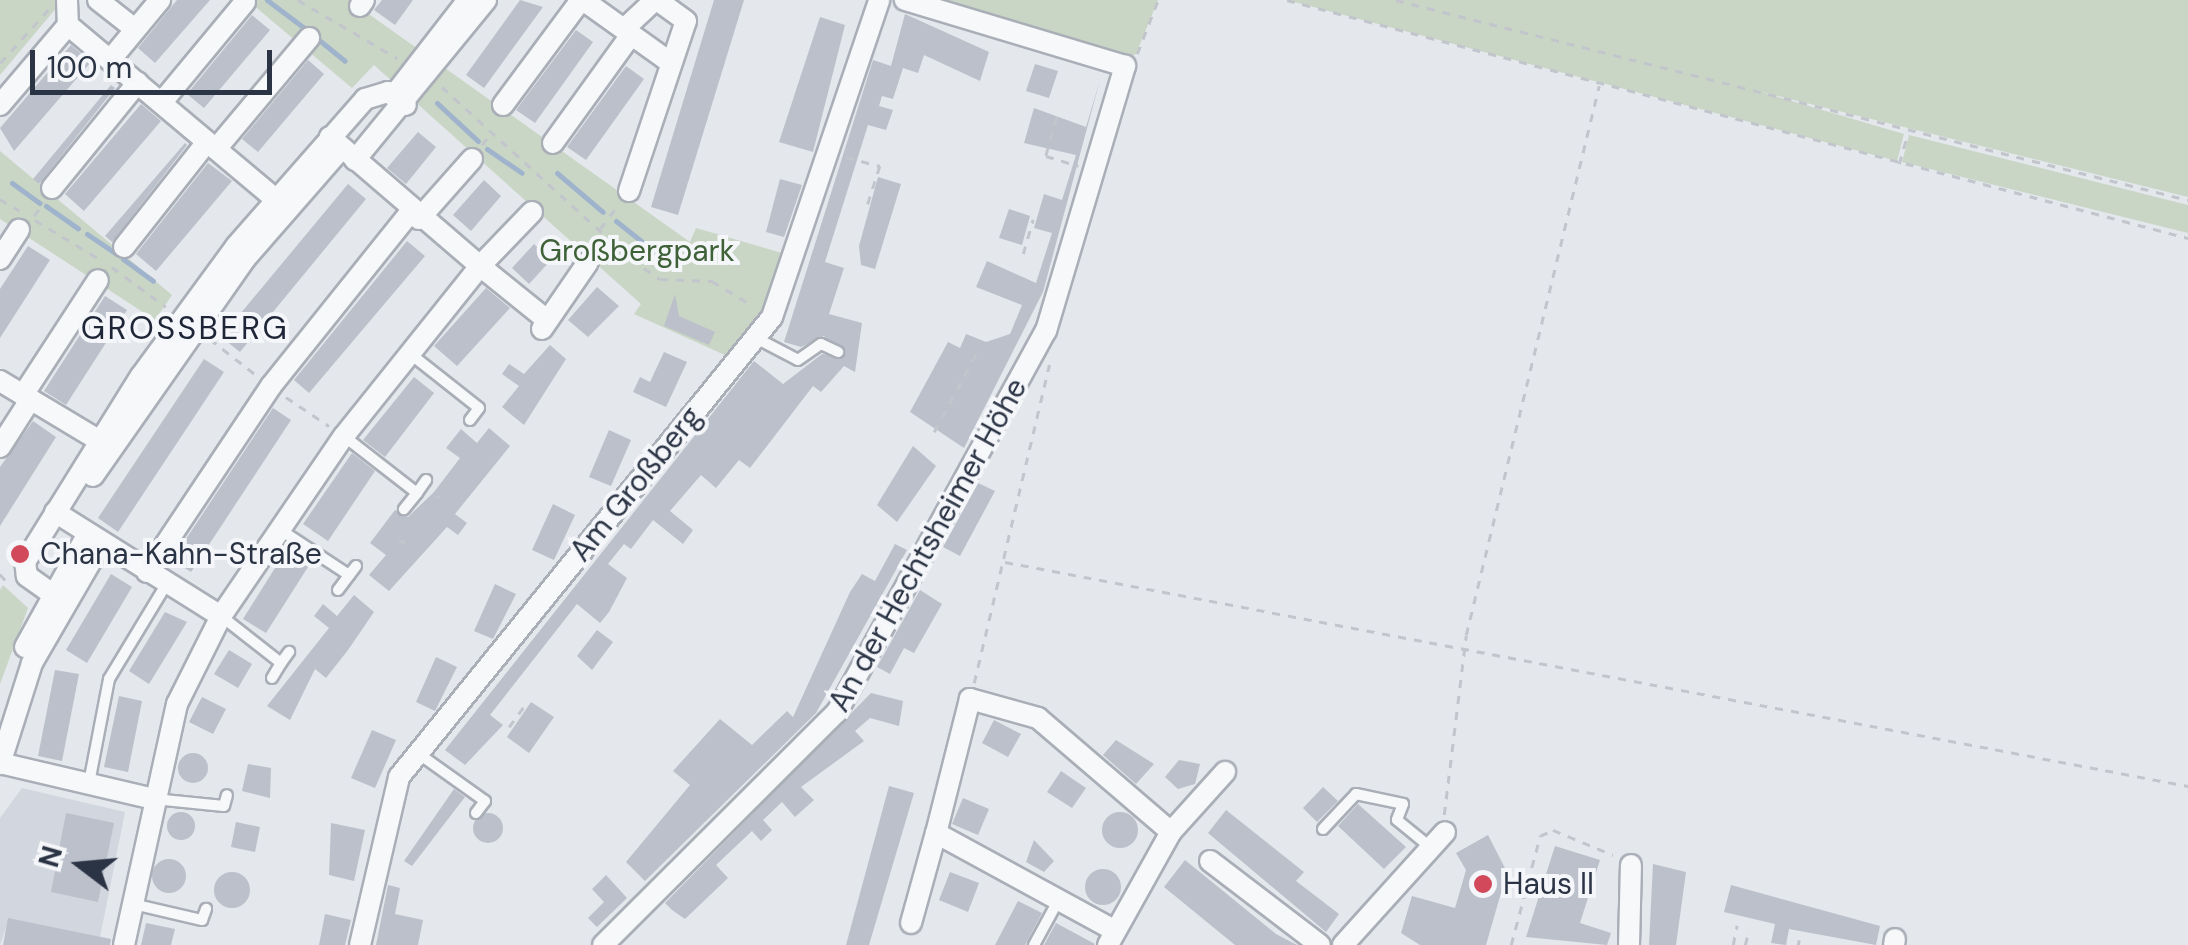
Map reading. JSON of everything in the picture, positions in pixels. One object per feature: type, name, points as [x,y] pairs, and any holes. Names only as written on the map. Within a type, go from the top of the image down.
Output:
[{"type":"street","points":[[0,106],[68,24],[67,0]]},
{"type":"street","points":[[98,0],[135,29]]},
{"type":"street","points":[[111,59],[160,0]]},
{"type":"street","points":[[423,73],[468,0]]},
{"type":"street","points":[[58,599],[24,567],[105,444],[197,329],[281,204],[401,100],[486,0]]},
{"type":"street","points":[[503,106],[582,0],[671,63]]},
{"type":"street","points":[[554,143],[628,32],[656,0],[686,21],[629,191]]},
{"type":"street","name":"Am Großberg","points":[[360,945],[392,790],[772,317],[879,0]]},
{"type":"street","points":[[905,0],[1125,66]]},
{"type":"street","points":[[162,102],[245,2]]},
{"type":"street","points":[[68,24],[281,204]]},
{"type":"street","points":[[124,246],[309,38]]},
{"type":"street","name":"An der Hechtsheimer Höhe","points":[[603,945],[837,712],[1046,331],[1125,66]]},
{"type":"street","points":[[52,188],[138,82]]},
{"type":"street","points":[[342,149],[374,92],[401,100]]},
{"type":"street","points":[[342,149],[544,325],[588,262]]},
{"type":"street","points":[[147,572],[271,386],[415,215],[472,158]]},
{"type":"street","points":[[124,945],[153,798],[177,704],[221,616],[278,528],[408,352],[480,266],[532,212]]},
{"type":"street","points":[[0,259],[19,230]]},
{"type":"street","points":[[0,447],[104,273]]},
{"type":"street","points":[[0,381],[105,444]]},
{"type":"street","points":[[61,516],[166,586],[221,616]]},
{"type":"street","points":[[94,540],[16,672],[1,753],[89,784],[153,798]]},
{"type":"street","points":[[911,923],[970,699],[1038,718],[1171,832]]},
{"type":"street","points":[[936,834],[1058,900],[1111,937],[1171,832],[1225,772]]},
{"type":"street","points":[[1343,945],[1438,840]]},
{"type":"street","points":[[1210,861],[1320,945]]},
{"type":"street","points":[[1629,945],[1631,865]]},
{"type":"lane","points":[[756,337],[798,360],[820,344],[838,352]]},
{"type":"lane","points":[[408,352],[483,404],[470,420]]},
{"type":"lane","points":[[344,436],[416,492]]},
{"type":"lane","points":[[404,509],[426,480]]},
{"type":"lane","points":[[278,528],[352,570],[338,590]]},
{"type":"lane","points":[[89,784],[109,679],[166,586]]},
{"type":"lane","points":[[221,616],[281,663]]},
{"type":"lane","points":[[272,678],[289,652]]},
{"type":"lane","points":[[418,753],[485,801],[476,813]]},
{"type":"lane","points":[[1323,829],[1356,794],[1403,804],[1396,820],[1438,840]]},
{"type":"lane","points":[[153,798],[226,800],[222,819]]},
{"type":"lane","points":[[1034,945],[1058,900]]},
{"type":"lane","points":[[132,904],[204,914],[200,933]]},
{"type":"path","points":[[0,63],[57,0]]},
{"type":"path","points":[[298,0],[423,73],[599,230],[660,279],[712,281],[772,317]]},
{"type":"path","points":[[1125,66],[1142,50],[1158,0]]},
{"type":"path","points":[[1287,0],[1899,165],[2188,238]]},
{"type":"path","points":[[1396,0],[2188,200]]},
{"type":"path","points":[[1438,840],[1464,650],[1599,84]]},
{"type":"path","points":[[1056,117],[1046,156],[1094,170]]},
{"type":"path","points":[[1899,165],[1908,132]]},
{"type":"path","points":[[830,152],[880,166],[867,207]]},
{"type":"path","points":[[599,230],[629,191]]},
{"type":"path","points":[[0,199],[104,273],[197,329],[344,436]]},
{"type":"path","points":[[1023,254],[1033,219]]},
{"type":"path","points":[[104,273],[124,246]]},
{"type":"path","points":[[970,699],[1053,346],[1046,331]]},
{"type":"path","points":[[934,432],[976,354]]},
{"type":"path","points":[[1005,562],[2188,786]]},
{"type":"path","points":[[2,575],[8,582]]},
{"type":"path","points":[[0,585],[2,575]]},
{"type":"path","points":[[509,728],[527,702]]},
{"type":"path","points":[[1511,945],[1540,836],[1553,830],[1588,839],[1631,865]]},
{"type":"path","points":[[1733,945],[1736,926]]},
{"type":"path","points":[[1745,945],[1749,930]]},
{"type":"shaded area","points":[[22,788],[125,812],[100,937],[9,919],[0,945],[0,818]]},
{"type":"green space","points":[[0,0],[63,0],[0,75]]},
{"type":"green space","name":"Großbergpark","points":[[247,0],[349,0],[690,242],[696,228],[789,255],[772,298],[727,356],[634,314],[641,304],[374,65],[352,88]]},
{"type":"green space","points":[[919,0],[1158,0],[1136,54],[1125,59]]},
{"type":"green space","points":[[1287,0],[2188,0],[2188,197],[1758,91],[1904,134],[1897,161]]},
{"type":"green space","points":[[1909,135],[2188,205],[2188,233],[1902,162]]},
{"type":"green space","points":[[0,151],[172,295],[155,320],[0,219]]},
{"type":"green space","points":[[3,585],[28,608],[0,684],[0,590]]},
{"type":"building","points":[[177,0],[210,0],[155,63],[138,48]]},
{"type":"building","points":[[382,0],[413,0],[395,25],[374,10]]},
{"type":"building","points":[[520,0],[543,7],[484,88],[466,75]]},
{"type":"building","points":[[714,0],[744,0],[678,215],[651,207]]},
{"type":"building","points":[[905,14],[989,52],[980,81],[924,55],[918,73],[903,68],[893,99],[882,96],[887,79],[879,106],[893,110],[886,130],[868,125],[825,262],[844,268],[829,314],[862,323],[855,372],[844,366],[821,392],[813,386],[750,468],[739,460],[716,488],[701,475],[670,511],[693,530],[683,544],[653,520],[631,549],[624,544],[608,564],[627,578],[609,612],[600,623],[577,604],[490,715],[503,725],[465,765],[445,750],[754,361],[783,384],[822,354],[845,357],[824,336],[801,347],[784,342],[873,60],[891,66]]},
{"type":"building","points":[[252,15],[270,30],[204,108],[187,94]]},
{"type":"building","points":[[820,17],[845,25],[813,152],[779,142]]},
{"type":"building","points":[[576,30],[593,42],[535,123],[516,110]]},
{"type":"building","points":[[71,45],[91,62],[14,151],[0,128]]},
{"type":"building","points":[[308,60],[324,74],[258,152],[242,139]]},
{"type":"building","points":[[1035,64],[1058,71],[1049,98],[1026,91]]},
{"type":"building","points":[[626,66],[644,79],[586,160],[567,147]]},
{"type":"building","points":[[1100,80],[1043,292],[964,448],[910,412],[948,342],[960,348],[966,334],[986,342],[1010,334],[1022,305],[976,287],[987,261],[1036,283],[1052,233],[1034,228],[1044,194],[1062,200],[1076,155],[1024,143],[1034,108],[1086,127]]},
{"type":"building","points":[[111,85],[115,88],[39,184],[33,179]]},
{"type":"building","points":[[141,104],[161,121],[84,211],[65,194]]},
{"type":"building","points":[[418,132],[436,147],[406,184],[387,168]]},
{"type":"building","points":[[187,145],[112,242],[105,236]]},
{"type":"building","points":[[208,163],[232,181],[156,271],[136,254]]},
{"type":"building","points":[[878,177],[901,184],[875,269],[861,265],[859,246]]},
{"type":"building","points":[[780,179],[802,185],[784,237],[766,232]]},
{"type":"building","points":[[484,180],[501,196],[471,231],[453,215]]},
{"type":"building","points":[[348,184],[366,199],[240,352],[221,337]]},
{"type":"building","points":[[1009,209],[1030,216],[1022,245],[999,238]]},
{"type":"building","points":[[407,241],[425,256],[309,393],[294,380]]},
{"type":"building","points":[[534,244],[551,260],[529,284],[512,268]]},
{"type":"building","points":[[28,246],[50,260],[0,338],[0,289]]},
{"type":"building","points":[[597,287],[619,306],[588,337],[568,320]]},
{"type":"building","points":[[486,288],[510,308],[457,366],[434,346]]},
{"type":"building","points":[[675,294],[679,316],[715,332],[709,345],[664,326]]},
{"type":"building","points":[[105,296],[127,310],[66,405],[44,391]]},
{"type":"building","points":[[550,345],[566,359],[524,425],[502,407],[519,386],[502,374],[509,364],[524,374]]},
{"type":"building","points":[[664,352],[687,362],[666,407],[633,392],[640,377],[650,382]]},
{"type":"building","points":[[204,359],[224,372],[118,532],[98,518]]},
{"type":"building","points":[[414,377],[434,393],[385,457],[363,440]]},
{"type":"building","points":[[273,408],[291,420],[191,572],[172,560]]},
{"type":"building","points":[[33,421],[56,437],[0,526],[0,467]]},
{"type":"building","points":[[489,428],[510,446],[455,514],[467,523],[458,535],[447,527],[389,591],[369,575],[386,555],[370,543],[395,510],[408,517],[434,492],[460,458],[446,448],[461,429],[477,443]]},
{"type":"building","points":[[609,430],[631,440],[611,486],[589,477]]},
{"type":"building","points":[[913,446],[936,466],[897,522],[877,505]]},
{"type":"building","points":[[352,453],[375,471],[328,541],[303,524]]},
{"type":"building","points":[[978,483],[995,491],[960,556],[943,547]]},
{"type":"building","points":[[553,504],[575,515],[554,560],[532,550]]},
{"type":"building","points":[[895,544],[907,550],[816,713],[645,881],[626,862],[690,785],[673,771],[720,719],[752,745],[787,711],[793,717],[850,592],[862,574],[875,581]]},
{"type":"building","points":[[285,552],[308,567],[266,633],[243,619]]},
{"type":"building","points":[[111,574],[132,587],[87,663],[66,650]]},
{"type":"building","points":[[495,584],[516,594],[493,639],[474,631]]},
{"type":"building","points":[[920,590],[942,604],[914,653],[904,648],[890,674],[877,667]]},
{"type":"building","points":[[354,595],[374,612],[348,650],[326,678],[315,669],[290,720],[267,706],[329,628],[314,616],[323,604],[337,616]]},
{"type":"building","points":[[165,612],[187,622],[149,684],[129,671]]},
{"type":"building","points":[[597,630],[613,642],[592,670],[577,656]]},
{"type":"building","points":[[229,650],[252,664],[238,688],[214,674]]},
{"type":"building","points":[[436,657],[457,667],[435,711],[416,702]]},
{"type":"building","points":[[55,670],[79,674],[62,761],[38,756]]},
{"type":"building","points":[[871,693],[903,701],[899,726],[870,718],[855,731],[864,741],[801,787],[814,800],[795,817],[782,802],[763,820],[772,830],[761,841],[752,831],[716,865],[728,878],[685,919],[672,910],[665,903]]},
{"type":"building","points":[[119,696],[142,701],[128,772],[104,767]]},
{"type":"building","points":[[202,697],[226,709],[213,734],[189,722]]},
{"type":"building","points":[[531,702],[554,717],[529,753],[507,737]]},
{"type":"building","points":[[994,720],[1021,734],[1008,757],[982,743]]},
{"type":"building","points":[[372,730],[396,740],[375,788],[351,778]]},
{"type":"building","points":[[1116,740],[1154,764],[1136,784],[1103,755]]},
{"type":"building","points":[[193,753],[204,757],[208,768],[204,779],[193,783],[182,779],[178,768],[182,757]]},
{"type":"building","points":[[1179,760],[1200,764],[1195,784],[1178,789],[1165,777]]},
{"type":"building","points":[[248,764],[271,768],[270,798],[242,791]]},
{"type":"building","points":[[1061,771],[1086,788],[1072,808],[1047,792]]},
{"type":"building","points":[[889,786],[914,793],[869,945],[846,945]]},
{"type":"building","points":[[1323,787],[1338,801],[1317,822],[1303,808]]},
{"type":"building","points":[[454,789],[465,797],[412,866],[404,861]]},
{"type":"building","points":[[963,798],[989,809],[978,835],[952,824]]},
{"type":"building","points":[[1358,804],[1406,847],[1384,869],[1338,826]]},
{"type":"building","points":[[1226,810],[1304,872],[1296,881],[1339,914],[1326,932],[1208,833]]},
{"type":"building","points":[[181,812],[191,816],[195,826],[191,836],[181,840],[171,836],[167,826],[171,816]]},
{"type":"building","points":[[1120,812],[1133,817],[1138,830],[1133,843],[1120,848],[1107,843],[1102,830],[1107,817]]},
{"type":"building","points":[[66,813],[114,823],[98,902],[51,892]]},
{"type":"building","points":[[488,813],[502,822],[503,828],[494,842],[488,843],[474,834],[473,828],[482,814]]},
{"type":"building","points":[[236,822],[260,827],[255,852],[231,847]]},
{"type":"building","points":[[331,823],[365,830],[354,881],[329,875]]},
{"type":"building","name":"Haus II","points":[[1488,835],[1507,872],[1486,945],[1420,945],[1401,933],[1412,896],[1455,908],[1466,870],[1456,853]]},
{"type":"building","points":[[1034,840],[1054,861],[1044,872],[1026,862]]},
{"type":"building","points":[[1555,846],[1600,860],[1580,923],[1611,933],[1607,945],[1526,937]]},
{"type":"building","points":[[169,859],[181,864],[186,876],[181,888],[169,893],[157,888],[152,876],[157,864]]},
{"type":"building","points":[[1185,860],[1276,934],[1297,945],[1235,945],[1164,887]]},
{"type":"building","points":[[1653,864],[1686,872],[1676,945],[1649,945]]},
{"type":"building","points":[[1103,869],[1116,874],[1121,887],[1116,900],[1103,905],[1090,900],[1085,887],[1090,874]]},
{"type":"building","points":[[232,872],[245,877],[250,890],[245,903],[232,908],[219,903],[214,890],[219,877]]},
{"type":"building","points":[[950,872],[979,883],[968,912],[939,900]]},
{"type":"building","points":[[606,875],[627,898],[597,927],[588,918],[604,902],[592,889]]},
{"type":"building","points":[[388,885],[400,888],[395,914],[423,920],[418,945],[376,945]]},
{"type":"building","points":[[1731,885],[1880,926],[1876,945],[1789,929],[1786,945],[1771,943],[1775,924],[1724,912]]},
{"type":"building","points":[[1018,901],[1042,913],[1025,945],[995,945]]},
{"type":"building","points":[[325,914],[351,920],[345,945],[319,945]]},
{"type":"building","points":[[8,918],[111,939],[110,945],[3,945]]},
{"type":"building","points":[[146,923],[175,929],[171,945],[141,945]]},
{"type":"building","points":[[1056,923],[1095,944],[1044,945]]},
{"type":"waterway","points":[[267,0],[307,30]]},
{"type":"waterway","points":[[319,40],[345,61]]},
{"type":"waterway","points":[[437,103],[478,141]]},
{"type":"waterway","points":[[487,149],[522,173]]},
{"type":"waterway","points":[[557,173],[603,212]]},
{"type":"waterway","points":[[12,183],[40,203]]},
{"type":"waterway","points":[[46,206],[78,228]]},
{"type":"waterway","points":[[616,221],[665,260]]},
{"type":"waterway","points":[[87,234],[117,254]]},
{"type":"waterway","points":[[123,259],[153,281]]},
{"type":"place","name":"Chana-Kahn-Straße","points":[[20,554]]},
{"type":"place","name":"Haus II","points":[[1483,884]]},
{"type":"district","name":"GROSSBERG","points":[[185,328]]}]
